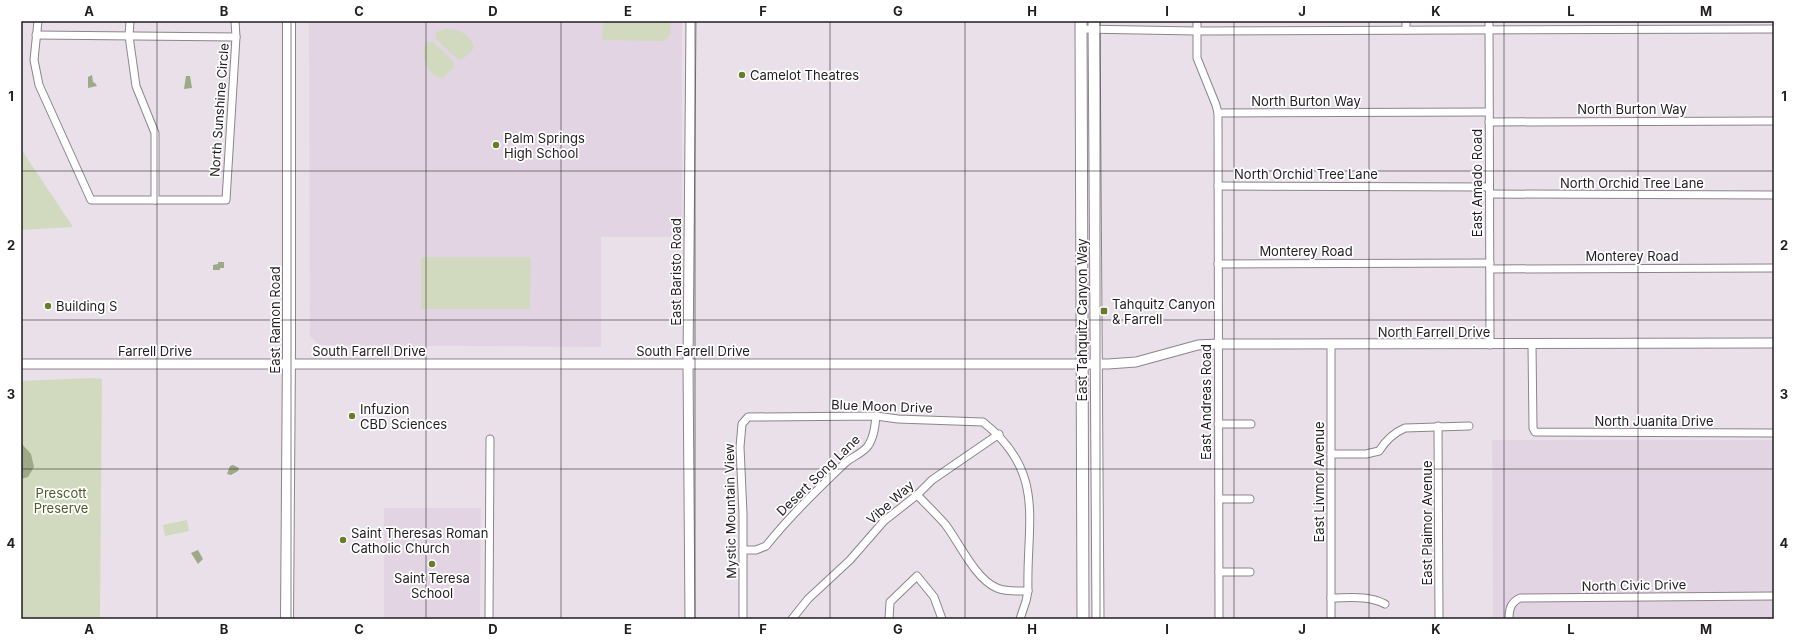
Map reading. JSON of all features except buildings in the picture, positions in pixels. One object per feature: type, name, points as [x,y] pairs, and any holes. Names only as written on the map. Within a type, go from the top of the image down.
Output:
[{"type":"main road","name":"East Ramon Road","points":[[287,619],[289,21]]},
{"type":"main road","name":"East Tahquitz Canyon Way","points":[[1081,25],[1083,619]]},
{"type":"main road","name":"East Tahquitz Canyon Way","points":[[1094,25],[1098,619]]},
{"type":"street","points":[[38,21],[34,60],[39,85],[91,200],[155,200],[155,134],[136,86],[129,36],[130,21]]},
{"type":"street","name":"North Sunshine Circle","points":[[155,200],[226,200],[236,37],[235,21]]},
{"type":"street","name":"East Baristo Road","points":[[690,619],[688,364],[691,21]]},
{"type":"street","name":"East Andreas Road","points":[[1197,21],[1197,58],[1218,113],[1219,619]]},
{"type":"street","points":[[1406,21],[1406,30]]},
{"type":"street","name":"East Amado Road","points":[[1489,21],[1490,345]]},
{"type":"street","points":[[1568,21],[1569,29]]},
{"type":"street","points":[[1647,21],[1648,29]]},
{"type":"street","points":[[1734,29],[1735,21]]},
{"type":"street","points":[[1081,25],[1197,31],[1774,29]]},
{"type":"street","points":[[36,35],[236,37]]},
{"type":"street","name":"North Burton Way","points":[[1218,113],[1489,112]]},
{"type":"street","name":"North Burton Way","points":[[1489,122],[1774,120]]},
{"type":"street","name":"North Orchid Tree Lane","points":[[1218,186],[1774,195]]},
{"type":"street","name":"Monterey Road","points":[[1218,264],[1774,268]]},
{"type":"street","name":"North Farrell Drive","points":[[1096,364],[1136,362],[1179,349],[1198,345],[1218,344],[1532,345],[1774,343]]},
{"type":"street","name":"East Livmor Avenue","points":[[1330,344],[1331,619]]},
{"type":"street","name":"North Juanita Drive","points":[[1532,345],[1533,428],[1535,432],[1774,433]]},
{"type":"street","name":"Farrell Drive","points":[[21,364],[289,364]]},
{"type":"street","name":"South Farrell Drive","points":[[289,364],[1096,364]]},
{"type":"street","name":"Blue Moon Drive","points":[[760,416],[876,416],[898,419],[983,422],[999,434],[1020,465],[1026,481],[1030,528],[1028,591],[1020,619]]},
{"type":"street","name":"Mystic Mountain View","points":[[743,619],[741,434],[742,424],[748,417],[760,416]]},
{"type":"street","name":"Desert Song Lane","points":[[743,550],[756,550],[766,546],[817,490],[849,460],[868,446],[875,428],[876,416]]},
{"type":"street","points":[[1218,424],[1251,424]]},
{"type":"street","name":"East Plaimor Avenue","points":[[1438,426],[1439,619]]},
{"type":"street","points":[[1330,454],[1366,454],[1379,451],[1387,439],[1396,432],[1405,428],[1469,426]]},
{"type":"street","name":"Vibe Way","points":[[792,619],[808,599],[850,560],[884,521],[917,495],[932,480],[999,434]]},
{"type":"street","points":[[489,619],[490,439]]},
{"type":"street","points":[[917,495],[945,524],[974,567],[987,582],[996,588],[1010,592],[1028,591]]},
{"type":"street","points":[[1219,499],[1250,499]]},
{"type":"street","points":[[1219,572],[1250,572]]},
{"type":"street","points":[[889,619],[890,602],[917,576],[934,597],[942,619]]},
{"type":"street","name":"North Civic Drive","points":[[1509,619],[1509,612],[1512,604],[1520,598],[1774,596]]},
{"type":"street","points":[[1331,598],[1366,598],[1385,604]]},
{"type":"shaded area","name":"Palm Springs High School","points":[[309,21],[682,21],[682,237],[601,237],[601,347],[319,345],[310,336]]},
{"type":"shaded area","points":[[92,75],[93,82],[97,86],[88,88],[88,77]]},
{"type":"shaded area","points":[[186,76],[190,76],[192,88],[184,89]]},
{"type":"shaded area","points":[[218,262],[224,262],[224,268],[220,268],[220,270],[213,270],[213,265],[218,264]]},
{"type":"shaded area","points":[[1492,440],[1774,440],[1774,619],[1493,619]]},
{"type":"shaded area","points":[[21,443],[31,454],[34,467],[28,477],[21,479]]},
{"type":"shaded area","points":[[233,465],[239,468],[238,471],[231,475],[227,474],[230,466]]},
{"type":"shaded area","name":"Saint Teresa School","points":[[384,508],[481,508],[480,619],[384,619]]},
{"type":"shaded area","points":[[198,550],[203,559],[198,564],[191,553]]},
{"type":"green space","points":[[603,21],[670,21],[671,34],[664,41],[602,40]]},
{"type":"green space","points":[[445,29],[459,31],[470,39],[474,48],[462,60],[456,58],[436,39],[436,32]]},
{"type":"green space","points":[[426,42],[433,42],[453,61],[454,67],[442,79],[428,69],[424,59],[424,48]]},
{"type":"green space","points":[[21,149],[73,227],[21,230]]},
{"type":"green space","points":[[421,257],[531,257],[530,309],[421,309]]},
{"type":"green space","name":"Prescott Preserve","points":[[92,378],[102,379],[100,619],[21,619],[21,381]]},
{"type":"green space","points":[[187,520],[189,531],[165,536],[163,525]]},
{"type":"place","name":"Camelot Theatres","points":[[742,75]]},
{"type":"place","name":"Palm Springs High School","points":[[496,145]]},
{"type":"place","name":"Building S","points":[[48,306]]},
{"type":"place","name":"Tahquitz Canyon & Farrell","points":[[1104,311]]},
{"type":"place","name":"Infuzion CBD Sciences","points":[[352,416]]},
{"type":"place","name":"Saint Theresas Roman Catholic Church","points":[[343,540]]},
{"type":"place","name":"Saint Teresa School","points":[[432,564]]}]
